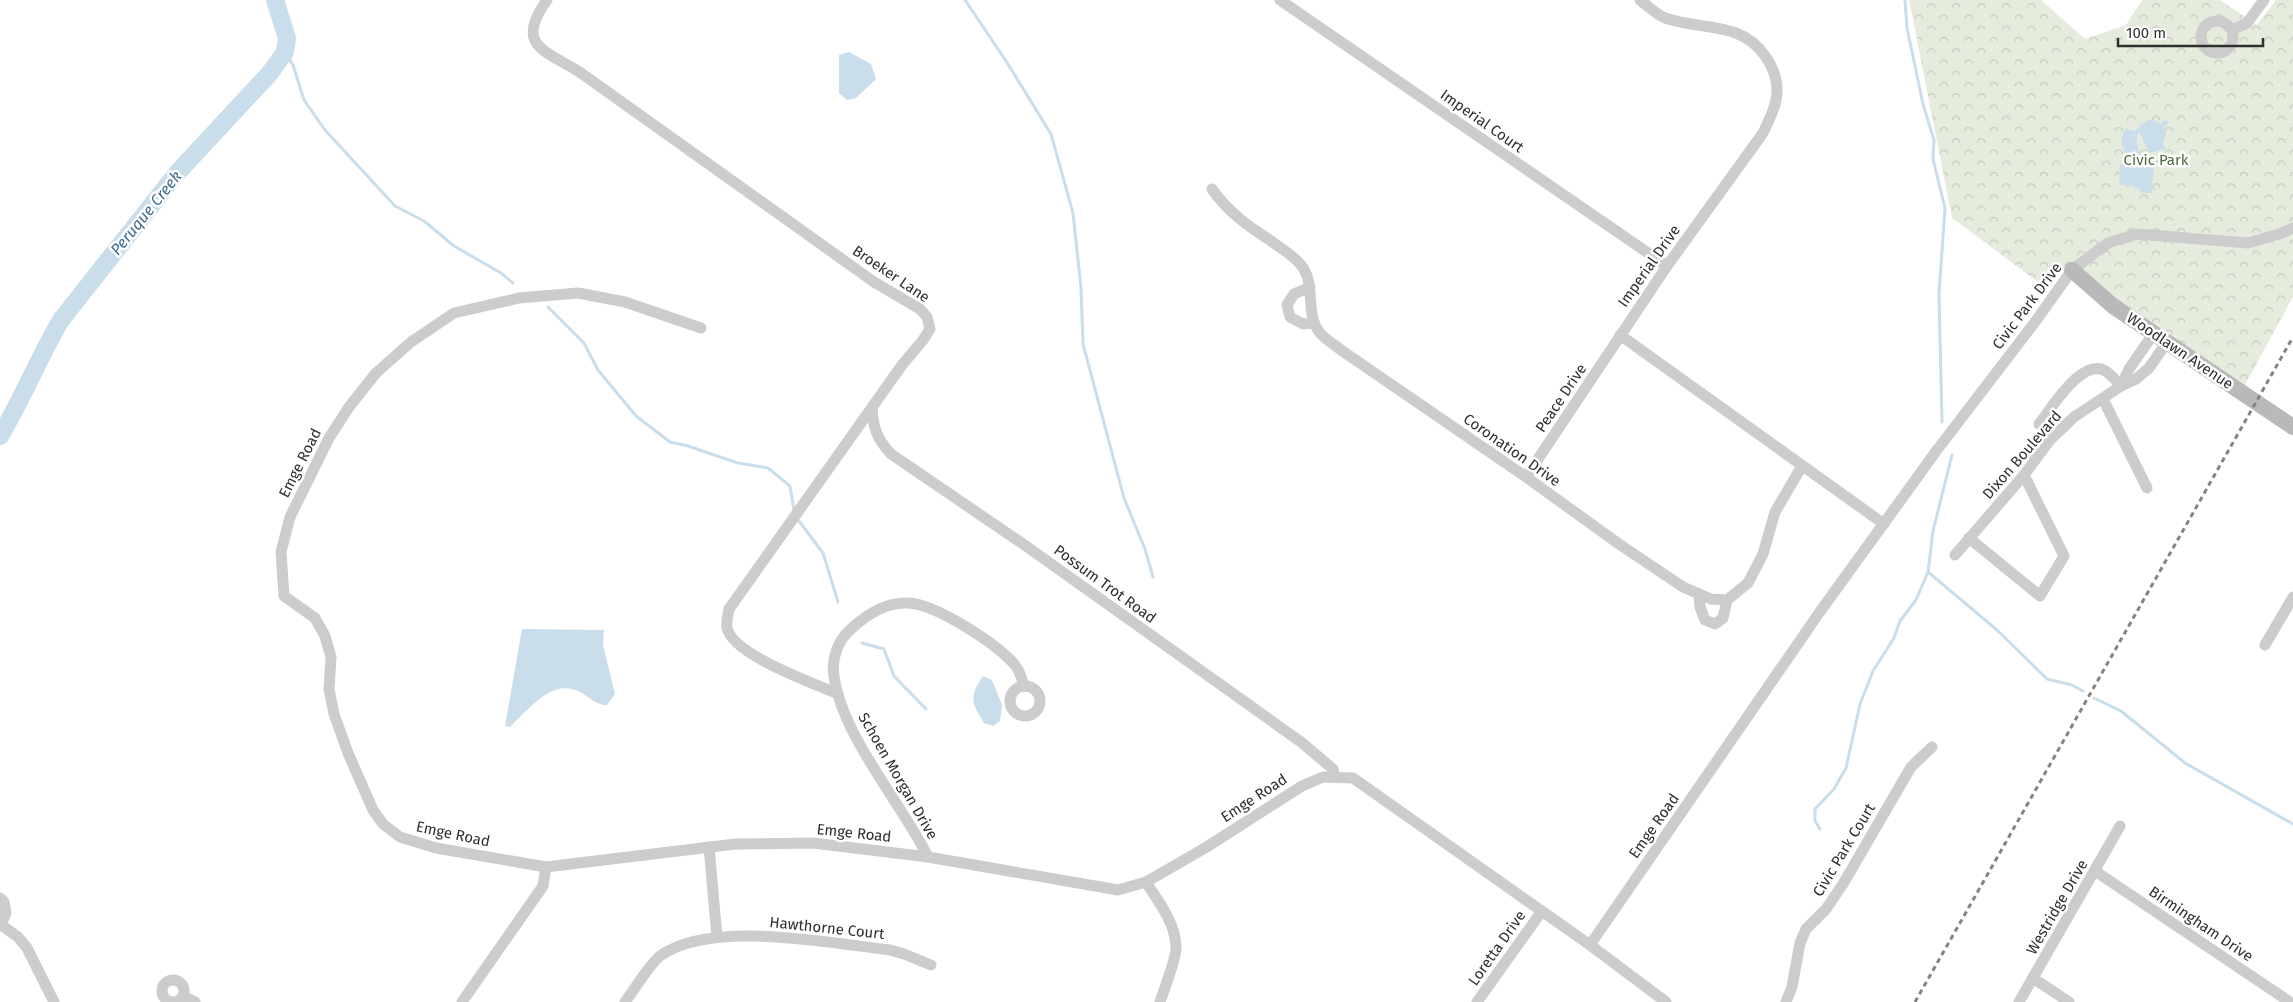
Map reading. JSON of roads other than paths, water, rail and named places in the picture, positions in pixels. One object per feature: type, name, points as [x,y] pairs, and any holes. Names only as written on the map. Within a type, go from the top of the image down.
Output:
[{"type":"street","name":"Broeker Lane","points":[[546,0],[537,14],[531,34],[540,47],[590,79],[874,282],[920,309],[927,317],[930,329],[923,340],[902,365],[729,609],[727,628],[733,639],[751,655],[838,694]]},
{"type":"street","name":"Imperial Court","points":[[1280,0],[1667,266]]},
{"type":"street","name":"Imperial Drive","points":[[1620,336],[1667,266],[1763,133],[1774,107],[1777,94],[1776,81],[1766,58],[1748,39],[1736,33],[1664,17],[1640,0]]},
{"type":"street","points":[[2232,30],[2247,23],[2264,0]]},
{"type":"street","points":[[1212,189],[1224,206],[1238,219],[1294,257],[1310,278],[1314,323],[1303,324],[1290,317],[1286,305],[1294,294],[1310,286]]},
{"type":"street","name":"Civic Park Drive","points":[[1884,524],[1944,440],[2036,322],[2072,270],[2108,243],[2136,234],[2248,243],[2293,228]]},
{"type":"street","name":"Woodlawn Avenue","points":[[2072,270],[2113,306],[2293,427]]},
{"type":"street","name":"Emge Road","points":[[701,328],[625,302],[578,293],[519,298],[454,314],[411,342],[376,373],[348,407],[329,438],[290,517],[281,552],[284,596],[315,618],[325,636],[331,658],[329,689],[334,714],[348,753],[373,810],[383,824],[400,837],[436,848],[546,867],[735,844],[813,843],[928,857],[1118,890],[1146,882],[1205,848],[1302,786],[1323,777],[1354,778],[1590,945],[1819,613],[1884,524]]},
{"type":"street","name":"Coronation Drive","points":[[1314,323],[1320,333],[1341,350],[1683,587],[1711,599],[1727,600]]},
{"type":"street","points":[[1620,336],[1884,524]]},
{"type":"street","name":"Peace Drive","points":[[1526,477],[1620,336]]},
{"type":"street","name":"Dixon Boulevard","points":[[2121,386],[2129,369],[2161,338]]},
{"type":"street","name":"Dixon Boulevard","points":[[1955,555],[2024,475],[2050,440],[2074,417],[2121,386],[2136,379],[2149,368],[2161,338]]},
{"type":"street","points":[[2039,424],[2078,375],[2093,368],[2106,371],[2121,386]]},
{"type":"street","points":[[2103,399],[2147,488]]},
{"type":"street","name":"Possum Trot Road","points":[[872,407],[873,427],[879,442],[891,454],[1026,546],[1301,742],[1333,769],[1335,777]]},
{"type":"street","points":[[1699,594],[1700,607],[1705,620],[1715,624],[1723,618],[1728,606],[1727,600],[1748,583],[1763,554],[1775,512],[1802,466]]},
{"type":"street","points":[[1969,538],[2040,596],[2064,556],[2024,475]]},
{"type":"street","points":[[2265,645],[2293,597]]},
{"type":"street","name":"Schoen Morgan Drive","points":[[928,857],[915,830],[856,736],[838,694],[833,675],[834,660],[838,646],[847,632],[864,617],[881,608],[902,603],[919,605],[934,609],[983,640],[1015,664],[1024,686]]},
{"type":"street","name":"Civic Park Court","points":[[1786,1002],[1792,988],[1800,943],[1806,929],[1826,909],[1843,884],[1911,767],[1932,747]]},
{"type":"street","name":"Westridge Drive","points":[[2019,1002],[2120,826]]},
{"type":"street","points":[[709,847],[717,937]]},
{"type":"street","points":[[462,1002],[543,886],[546,867]]},
{"type":"street","name":"Birmingham Drive","points":[[2094,871],[2290,1002]]},
{"type":"street","points":[[1146,882],[1165,912],[1176,947],[1160,1002]]},
{"type":"street","points":[[0,898],[6,908],[1,925],[18,937],[27,948],[54,1002]]},
{"type":"street","name":"Loretta Drive","points":[[1477,1002],[1542,911]]},
{"type":"street","name":"Hawthorne Court","points":[[625,1002],[658,958],[676,947],[717,937],[757,935],[890,950],[931,966]]},
{"type":"street","points":[[1590,945],[1666,1002]]},
{"type":"street","points":[[2033,978],[2069,1002]]},
{"type":"street","points":[[183,996],[194,1002]]},
{"type":"water","points":[[849,52],[871,64],[876,79],[856,98],[847,100],[839,93],[839,55]]},
{"type":"water","points":[[2148,120],[2155,120],[2160,124],[2164,120],[2168,121],[2167,125],[2163,127],[2166,135],[2163,144],[2166,149],[2149,153],[2139,131],[2137,140],[2139,157],[2135,161],[2130,160],[2122,145],[2122,137],[2126,129],[2135,131],[2140,126],[2140,123],[2142,124]]},
{"type":"water","points":[[2120,164],[2154,166],[2152,186],[2155,187],[2155,190],[2152,190],[2152,193],[2140,192],[2141,189],[2137,189],[2137,186],[2119,185]]},
{"type":"water","points":[[522,629],[604,630],[603,645],[615,694],[607,705],[596,702],[570,688],[560,689],[550,692],[533,704],[510,727],[505,726]]},
{"type":"water","points":[[983,676],[992,680],[1002,705],[1000,721],[993,726],[984,723],[976,710],[973,700],[975,689]]},
{"type":"waterway","name":"Peruque Creek","points":[[0,436],[61,320],[177,173],[270,73],[285,52],[287,38],[275,0]]},
{"type":"waterway","points":[[965,0],[1006,61],[1051,134],[1073,213],[1081,288],[1083,344],[1124,498],[1145,549],[1153,577]]},
{"type":"waterway","points":[[1905,0],[1907,28],[1923,104],[1934,140],[1933,159],[1945,208],[1939,294],[1942,422]]},
{"type":"waterway","points":[[285,52],[293,65],[304,100],[325,130],[395,206],[424,221],[454,246],[501,273],[513,283]]},
{"type":"waterway","points":[[548,307],[584,343],[598,370],[636,416],[670,442],[738,463],[768,468],[790,486],[794,510]]},
{"type":"waterway","points":[[1820,829],[1815,821],[1815,809],[1834,789],[1846,768],[1860,704],[1873,671],[1894,638],[1900,621],[1916,600],[1928,572],[1933,531],[1952,455]]},
{"type":"waterway","points":[[799,521],[823,553],[838,602]]},
{"type":"waterway","points":[[1928,572],[1997,630],[2047,679],[2072,685],[2083,691]]},
{"type":"waterway","points":[[862,643],[884,649],[894,676],[926,709]]},
{"type":"waterway","points":[[2094,698],[2121,711],[2185,763],[2293,824]]},
{"type":"railway","points":[[1915,1002],[2293,337]]},
{"type":"park label","name":"Civic Park","points":[[2156,160]]}]
